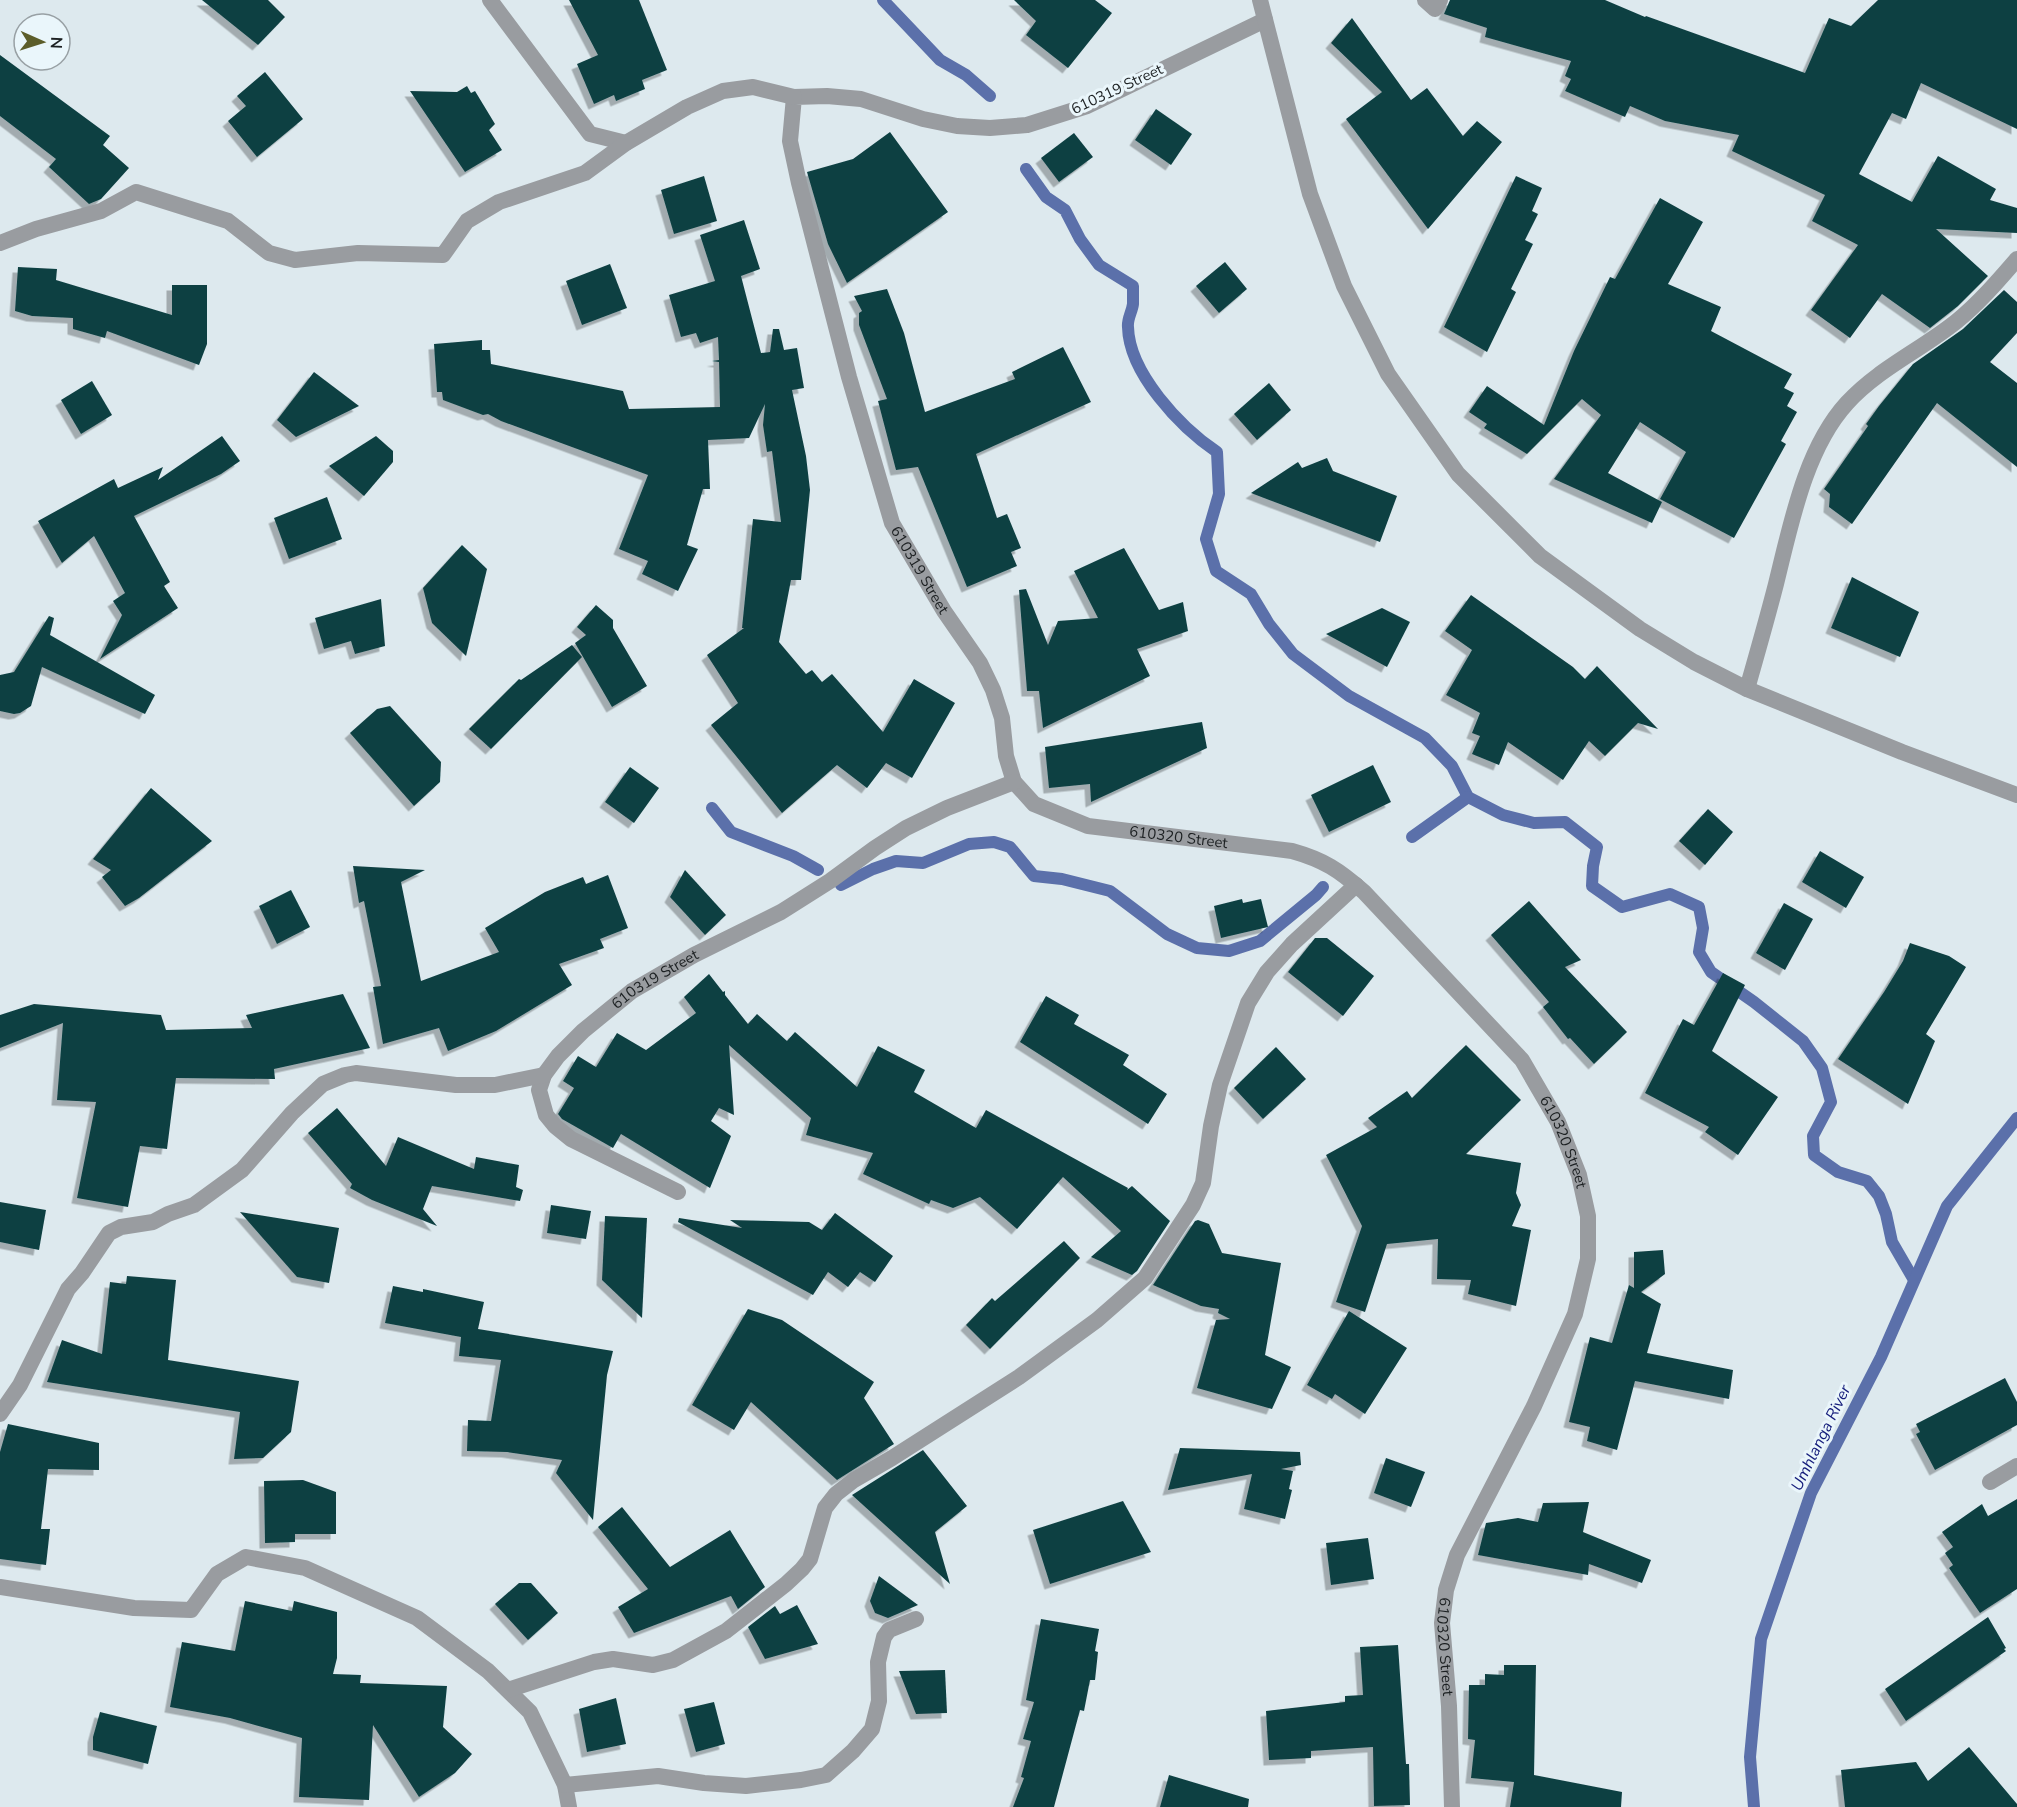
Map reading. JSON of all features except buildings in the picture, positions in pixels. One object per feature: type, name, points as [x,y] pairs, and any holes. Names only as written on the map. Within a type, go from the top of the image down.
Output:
[{"type":"street","points":[[490,0],[590,134],[626,143]]},
{"type":"street","points":[[1260,0],[1310,194],[1344,286],[1388,374],[1458,474],[1540,556],[1640,629],[1694,662],[1747,689],[1902,752],[2017,795]]},
{"type":"street","points":[[1425,0],[1435,9],[1440,0]]},
{"type":"street","name":"610319 Street","points":[[544,1075],[558,1056],[583,1031],[632,991],[694,955],[781,912],[830,882],[906,828],[947,808],[1014,782],[1006,756],[1002,718],[993,690],[980,663],[944,611],[892,523],[849,377],[799,183],[790,141],[794,97],[827,96],[861,99],[957,126],[990,128],[1028,125],[1087,106],[1265,20]]},
{"type":"street","points":[[0,243],[36,229],[101,211],[136,192],[228,221],[269,253],[295,260],[358,253],[443,255],[467,221],[499,202],[585,174],[626,143],[687,107],[723,91],[753,87],[794,97]]},
{"type":"street","points":[[1747,689],[1797,506],[1811,463],[1827,429],[1848,403],[1878,375],[1956,321],[1992,288],[2017,259]]},
{"type":"street","name":"610320 Street","points":[[1014,782],[1034,804],[1088,826],[1292,851],[1316,857],[1341,872],[1522,1060],[1558,1122],[1579,1174],[1587,1216],[1588,1259],[1575,1314],[1534,1406],[1457,1554],[1446,1590],[1442,1623],[1449,1706],[1452,1807]]},
{"type":"street","points":[[508,1690],[594,1662],[613,1659],[653,1665],[674,1660],[726,1631],[802,1569],[810,1559],[825,1508],[836,1494],[854,1480],[1019,1377],[1097,1320],[1145,1278],[1193,1205],[1203,1183],[1211,1125],[1220,1085],[1248,1003],[1267,972],[1292,944],[1356,885]]},
{"type":"street","points":[[0,1414],[20,1384],[68,1289],[82,1273],[109,1233],[121,1227],[153,1222],[194,1205],[215,1191],[242,1170],[292,1113],[324,1084],[345,1075],[356,1073],[456,1085],[495,1085],[544,1075],[539,1090],[546,1115],[555,1126],[571,1139],[678,1192]]},
{"type":"street","points":[[1990,1482],[2017,1466]]},
{"type":"street","points":[[0,1587],[134,1608],[191,1610],[216,1574],[246,1557],[305,1568],[417,1618],[488,1671],[530,1712],[565,1785],[569,1807]]},
{"type":"street","points":[[565,1785],[658,1776],[746,1786],[826,1775],[853,1751],[872,1729],[879,1701],[878,1662],[884,1637],[889,1630],[916,1619]]},
{"type":"waterway","points":[[883,0],[940,60],[966,75],[990,96]]},
{"type":"waterway","points":[[1026,169],[1046,197],[1065,210],[1080,239],[1099,265],[1133,286],[1133,304],[1128,327],[1137,362],[1147,380],[1173,414],[1217,452],[1219,494],[1206,539],[1216,571],[1251,594],[1269,624],[1293,654],[1349,696],[1425,738],[1452,766],[1468,797],[1503,815],[1534,823],[1565,822],[1597,847],[1592,886],[1622,907],[1670,894],[1699,907],[1703,928],[1699,952],[1711,972],[1754,1002],[1803,1041],[1822,1068],[1831,1102],[1813,1136],[1814,1155],[1838,1172],[1867,1181],[1879,1196],[1886,1214],[1892,1242],[1914,1280]]},
{"type":"waterway","points":[[1412,837],[1468,797]]},
{"type":"waterway","points":[[712,808],[731,832],[793,856],[818,870]]},
{"type":"waterway","points":[[841,885],[873,869],[896,861],[923,863],[969,844],[994,842],[1010,847],[1034,876],[1062,879],[1110,891],[1167,934],[1197,948],[1229,951],[1260,941],[1323,887]]},
{"type":"waterway","name":"Umhlanga River","points":[[1754,1807],[1750,1757],[1761,1639],[1811,1493],[1881,1357],[1947,1206],[2017,1118]]}]
